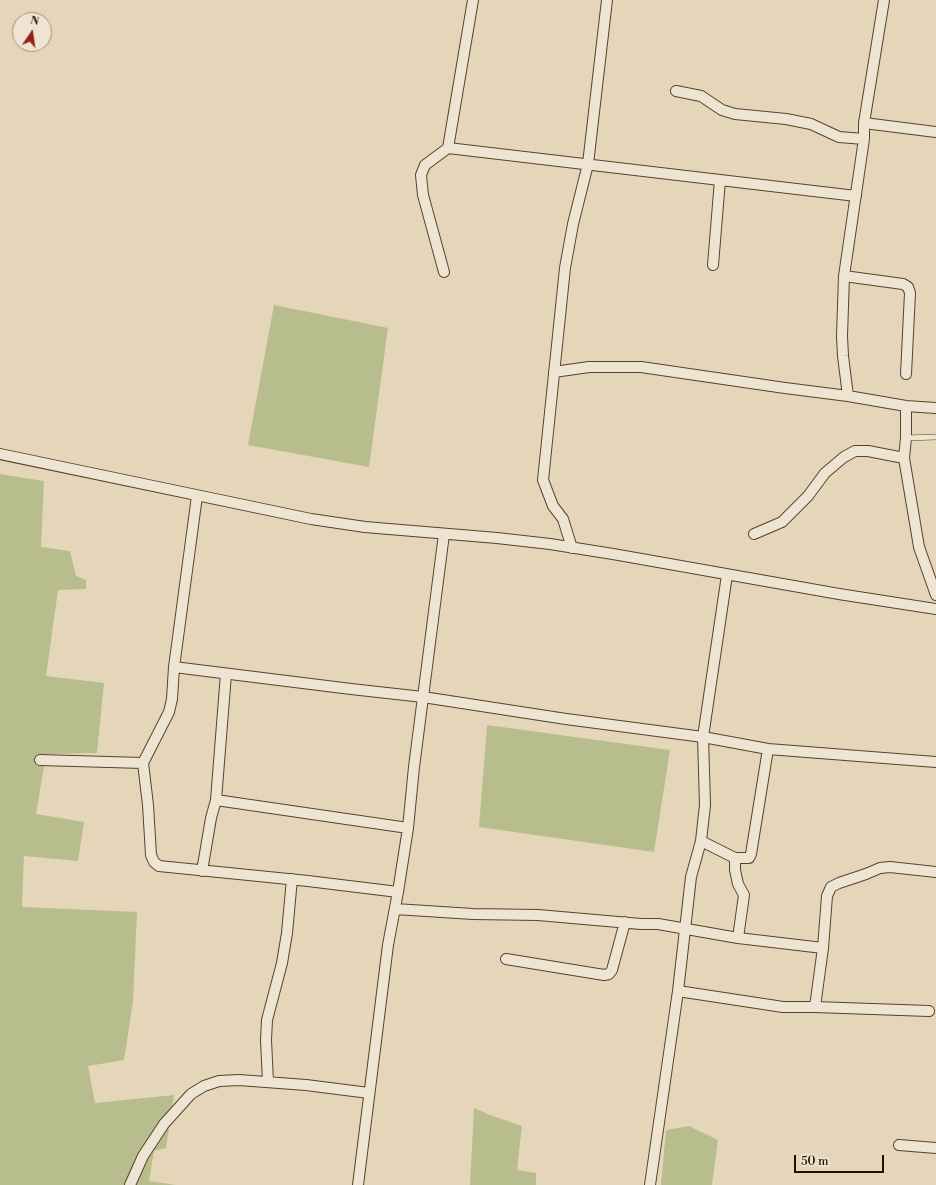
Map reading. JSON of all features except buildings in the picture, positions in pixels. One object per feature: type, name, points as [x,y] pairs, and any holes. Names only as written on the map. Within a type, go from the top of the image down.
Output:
[{"type":"street","points":[[448,148],[473,0]]},
{"type":"street","points":[[572,548],[563,519],[553,506],[543,480],[565,268],[573,224],[588,164],[607,0]]},
{"type":"street","points":[[848,396],[842,343],[844,276],[864,139],[864,123],[884,0]]},
{"type":"street","points":[[676,91],[701,96],[722,110],[735,114],[786,119],[811,124],[839,136],[864,139]]},
{"type":"street","points":[[864,123],[936,132]]},
{"type":"street","points":[[444,272],[422,194],[421,175],[425,165],[448,148],[856,196]]},
{"type":"street","points":[[713,265],[720,180]]},
{"type":"street","points":[[844,276],[903,284],[908,287],[910,293],[906,374]]},
{"type":"street","points":[[554,372],[589,367],[641,367],[848,396],[906,406],[936,408]]},
{"type":"street","points":[[906,406],[906,438],[904,458],[919,547],[936,595]]},
{"type":"street","points":[[754,534],[782,522],[808,496],[825,473],[844,457],[855,451],[868,451],[904,458]]},
{"type":"street","points":[[0,454],[311,519],[365,526],[497,538],[572,548],[838,594],[936,609]]},
{"type":"street","points":[[197,496],[174,667],[172,699],[169,712],[143,762],[148,805],[150,856],[159,866],[292,879],[398,892]]},
{"type":"street","points":[[358,1185],[388,945],[408,828],[444,534]]},
{"type":"street","points":[[650,1185],[678,991],[691,877],[701,841],[705,805],[703,737],[726,575]]},
{"type":"street","points":[[174,667],[423,697],[566,719],[703,737],[768,749],[936,762]]},
{"type":"street","points":[[202,870],[211,818],[216,800],[226,674]]},
{"type":"street","points":[[701,841],[736,858],[748,858],[751,854],[768,749]]},
{"type":"street","points":[[40,760],[143,762]]},
{"type":"street","points":[[216,800],[408,828]]},
{"type":"street","points":[[736,858],[735,870],[738,884],[744,895],[738,938]]},
{"type":"street","points":[[815,1007],[823,948],[827,896],[831,888],[839,883],[880,868],[890,866],[936,872]]},
{"type":"street","points":[[268,1082],[266,1040],[267,1020],[284,948],[292,879]]},
{"type":"street","points":[[395,909],[473,914],[538,915],[625,922],[686,928],[738,938],[823,948]]},
{"type":"street","points":[[506,959],[604,975],[609,974],[612,970],[625,922]]},
{"type":"street","points":[[678,991],[783,1007],[929,1011]]},
{"type":"street","points":[[130,1185],[143,1156],[164,1124],[191,1094],[204,1086],[219,1081],[239,1080],[306,1085],[369,1093]]},
{"type":"street","points":[[899,1145],[936,1148]]},
{"type":"lane","points":[[906,438],[936,437]]},
{"type":"green space","points":[[274,305],[388,328],[369,467],[248,445]]},
{"type":"green space","points":[[0,474],[44,481],[41,547],[70,551],[76,576],[86,580],[86,589],[58,590],[46,676],[104,683],[97,753],[46,754],[36,814],[84,822],[78,861],[24,856],[22,907],[137,912],[133,1001],[124,1060],[88,1066],[95,1103],[174,1095],[166,1148],[154,1151],[149,1181],[176,1185],[0,1185]]},
{"type":"green space","points":[[487,725],[670,750],[654,852],[479,827]]},
{"type":"green space","points":[[474,1108],[522,1126],[517,1170],[536,1173],[536,1185],[470,1185]]},
{"type":"green space","points":[[689,1126],[718,1140],[712,1185],[661,1185],[666,1130]]}]
